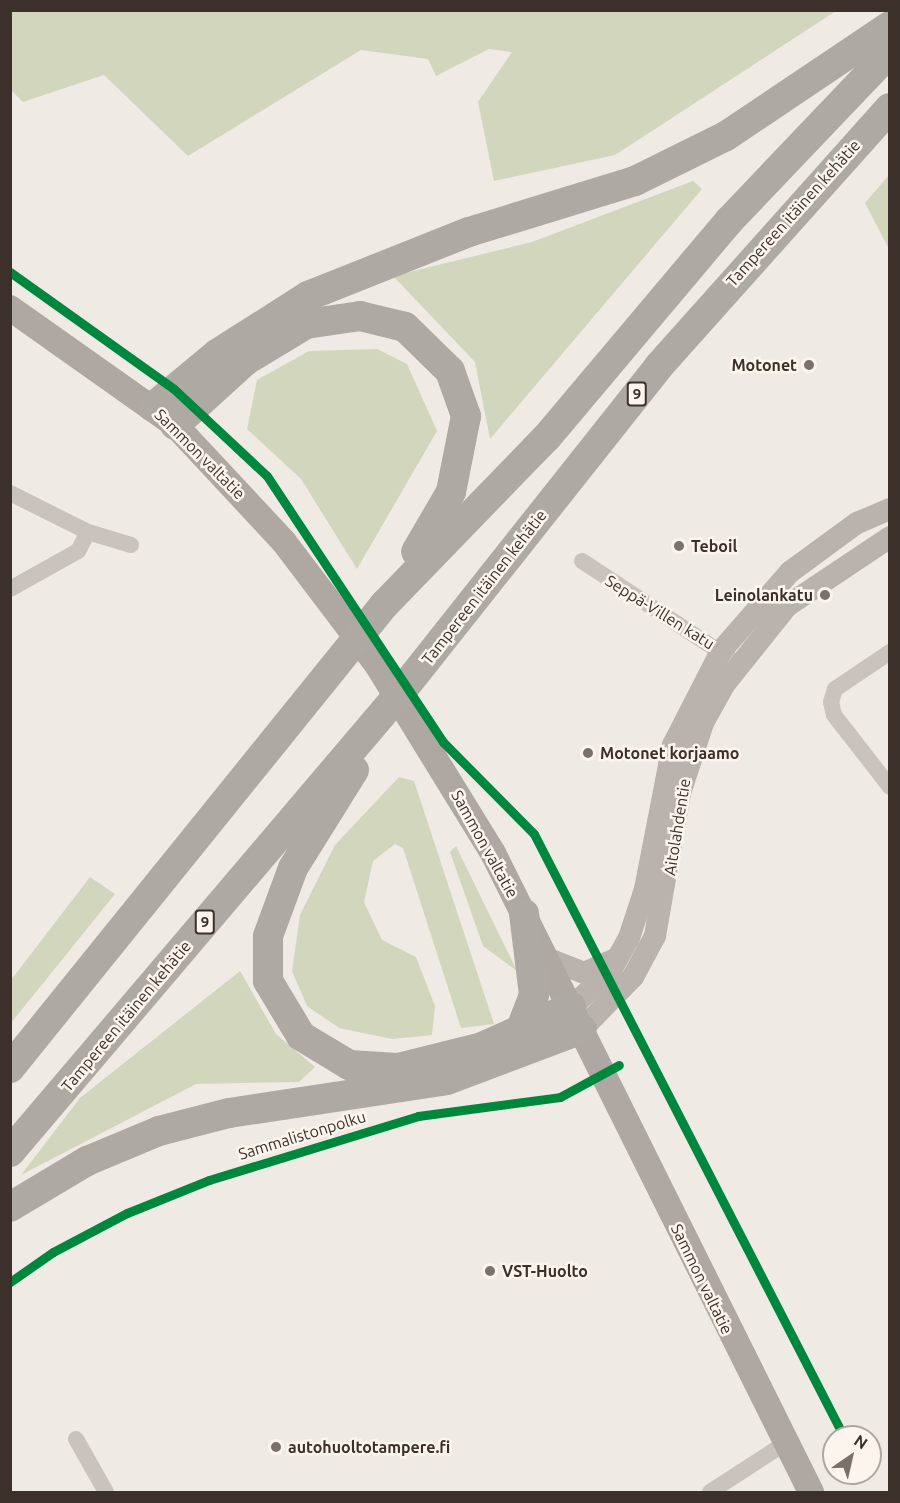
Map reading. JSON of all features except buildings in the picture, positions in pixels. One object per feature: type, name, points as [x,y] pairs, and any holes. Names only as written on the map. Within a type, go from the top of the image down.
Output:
[{"type":"highway","points":[[164,416],[217,354],[308,296],[469,232],[635,181],[726,136],[890,26]]},
{"type":"highway","points":[[10,1068],[384,604],[547,437],[729,221],[890,52]]},
{"type":"highway","name":"Tampereen itäinen kehätie","points":[[10,1152],[400,693],[666,357],[890,108]]},
{"type":"highway","points":[[164,416],[245,361],[306,324],[360,316],[405,327],[422,339],[455,382],[466,438],[438,519],[384,604]]},
{"type":"highway","points":[[400,693],[281,891],[268,936],[268,981],[302,1036],[349,1065],[398,1068],[577,1018]]},
{"type":"highway","points":[[519,1034],[534,995],[524,914]]},
{"type":"highway","points":[[10,1208],[87,1161],[159,1131],[229,1113],[447,1080],[577,1018]]},
{"type":"main road","name":"Sammon valtatie","points":[[10,308],[164,416],[322,588],[433,754],[524,914],[784,1444],[811,1492]]},
{"type":"main road","name":"Aitolahdentie","points":[[577,1018],[620,956],[645,889],[673,745],[729,657],[790,572],[856,524],[890,509]]},
{"type":"main road","name":"Aitolahdentie","points":[[577,1018],[627,985],[655,936],[692,753],[729,657],[787,606],[890,537]]},
{"type":"main road","points":[[546,958],[584,973],[620,956]]},
{"type":"street","points":[[10,493],[88,532],[131,546]]},
{"type":"street","points":[[10,590],[78,551],[88,532]]},
{"type":"street","name":"Seppä-Villen katu","points":[[582,561],[729,657]]},
{"type":"street","points":[[890,652],[835,689],[831,702],[834,715],[890,787]]},
{"type":"street","points":[[76,1438],[106,1492]]},
{"type":"street","points":[[710,1492],[784,1444]]},
{"type":"green space","points":[[10,11],[836,11],[615,155],[494,181],[478,102],[512,52],[489,49],[436,76],[428,59],[361,50],[188,156],[104,75],[23,102],[11,90]]},
{"type":"green space","points":[[890,176],[889,249],[865,203]]},
{"type":"green space","points":[[693,181],[702,189],[490,439],[475,362],[393,276],[532,242]]},
{"type":"green space","points":[[377,349],[407,364],[437,431],[357,569],[301,479],[247,429],[257,380],[309,351]]},
{"type":"green space","points":[[399,777],[414,781],[494,1024],[461,1028],[403,848],[395,844],[373,861],[364,902],[382,940],[416,957],[435,1006],[432,1035],[392,1039],[339,1028],[307,1006],[292,971],[300,915],[335,845]]},
{"type":"green space","points":[[456,846],[517,971],[483,946],[450,852]]},
{"type":"green space","points":[[90,877],[115,894],[11,1023],[11,980]]},
{"type":"green space","points":[[240,971],[276,1034],[315,1067],[299,1082],[196,1084],[21,1175],[80,1098]]},
{"type":"cycle path","points":[[10,272],[174,389],[267,476],[443,742],[534,834],[838,1425]]},
{"type":"cycle path","name":"Sammalistonpolku","points":[[10,1282],[53,1252],[127,1213],[209,1180],[418,1116],[560,1097],[619,1065]]},
{"type":"place","name":"Motonet","points":[[809,365]]},
{"type":"place","name":"Teboil","points":[[679,546]]},
{"type":"place","name":"Leinolankatu","points":[[825,595]]},
{"type":"place","name":"Motonet korjaamo","points":[[588,753]]},
{"type":"place","name":"VST-Huolto","points":[[490,1271]]},
{"type":"place","name":"autohuoltotampere.fi","points":[[276,1447]]}]
